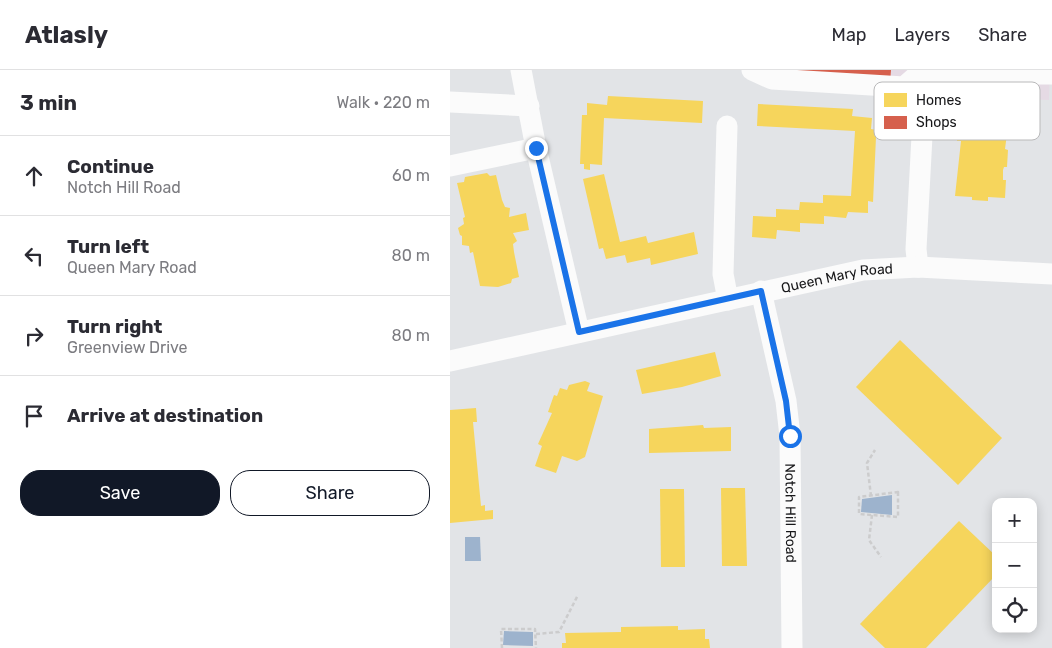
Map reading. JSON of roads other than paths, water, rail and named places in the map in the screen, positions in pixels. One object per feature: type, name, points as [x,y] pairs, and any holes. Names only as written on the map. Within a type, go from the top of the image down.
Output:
[{"type":"street","points":[[521,70],[536,148],[579,332]]},
{"type":"street","points":[[752,70],[772,79],[874,85]]},
{"type":"street","points":[[909,82],[920,72],[1029,77],[1029,70]]},
{"type":"street","points":[[1035,70],[1038,74],[1052,74]]},
{"type":"street","points":[[450,102],[529,106]]},
{"type":"street","points":[[727,126],[723,274],[728,300]]},
{"type":"street","points":[[918,267],[916,249],[922,140]]},
{"type":"street","points":[[450,166],[536,148]]},
{"type":"street","name":"Queen Mary Road","points":[[450,361],[863,270],[918,267],[1052,274]]},
{"type":"street","name":"Notch Hill Road","points":[[761,291],[786,401],[790,436],[792,648]]},
{"type":"water","points":[[892,495],[892,515],[861,512],[862,499]]},
{"type":"water","points":[[465,537],[480,537],[481,561],[465,561]]},
{"type":"water","points":[[504,631],[533,632],[533,646],[503,645]]}]
